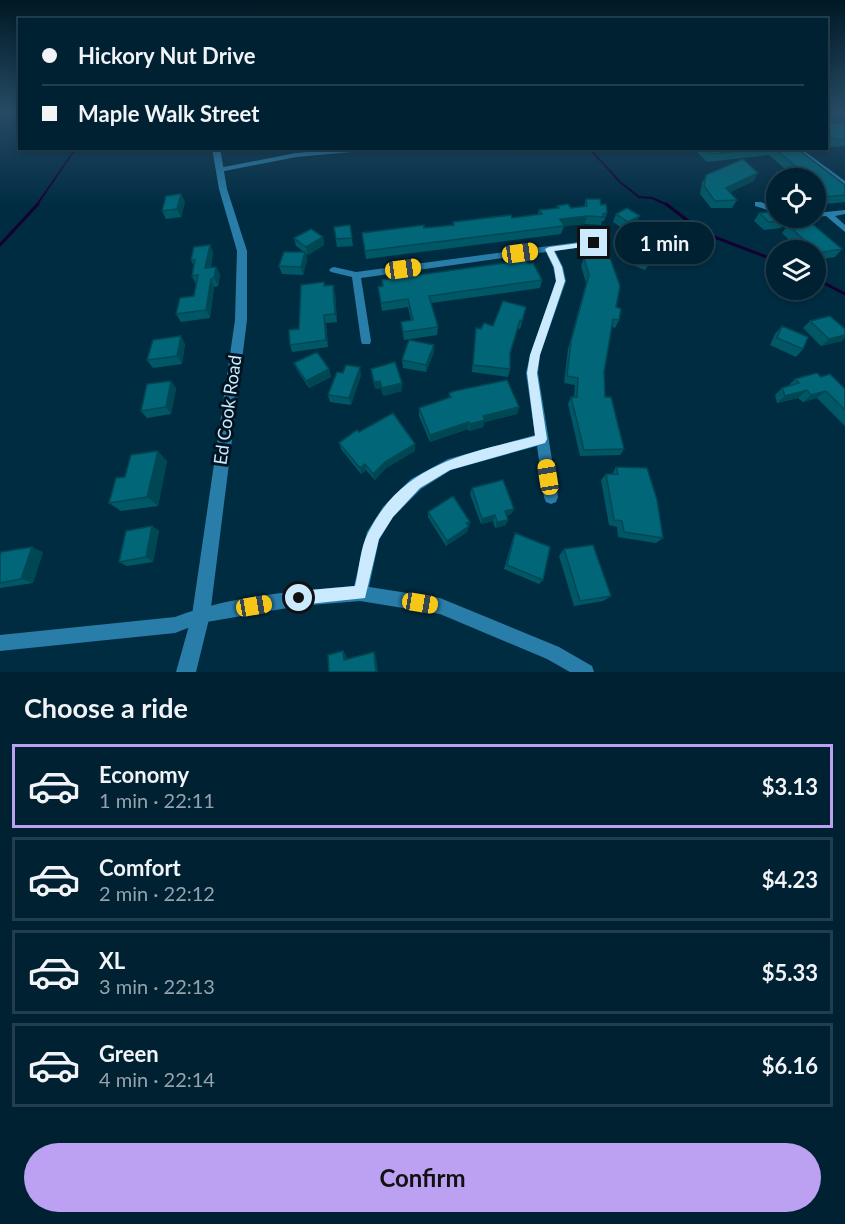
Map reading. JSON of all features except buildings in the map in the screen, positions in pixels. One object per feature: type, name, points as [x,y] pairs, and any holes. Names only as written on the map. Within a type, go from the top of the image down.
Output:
[{"type":"street","name":"Ed Cook Road","points":[[186,672],[201,615],[243,295],[240,239],[219,170],[216,150]]},
{"type":"street","points":[[798,150],[845,185]]},
{"type":"street","points":[[758,204],[766,207]]},
{"type":"street","points":[[828,214],[845,212]]},
{"type":"street","points":[[828,214],[845,230]]},
{"type":"street","points":[[334,270],[356,275],[594,243]]},
{"type":"street","points":[[549,249],[558,267],[561,281],[535,355],[532,373],[551,497]]},
{"type":"street","points":[[356,275],[366,341]]},
{"type":"street","points":[[360,593],[372,537],[388,512],[416,483],[448,465],[541,439]]},
{"type":"street","points":[[0,643],[175,626],[201,615],[299,598],[360,593],[440,606],[553,654],[586,672]]},
{"type":"lane","points":[[219,170],[296,155],[352,150]]},
{"type":"waterway","points":[[36,206],[75,150]]},
{"type":"waterway","points":[[591,150],[620,182],[639,197],[652,198],[667,205]]},
{"type":"waterway","points":[[0,245],[38,204]]},
{"type":"waterway","points":[[667,205],[704,233],[766,257]]},
{"type":"waterway","points":[[826,284],[845,294]]},
{"type":"route","points":[[299,598],[360,593],[372,537],[388,512],[416,483],[448,465],[541,439],[532,373],[535,355],[561,281],[558,267],[549,249],[594,243]]}]
